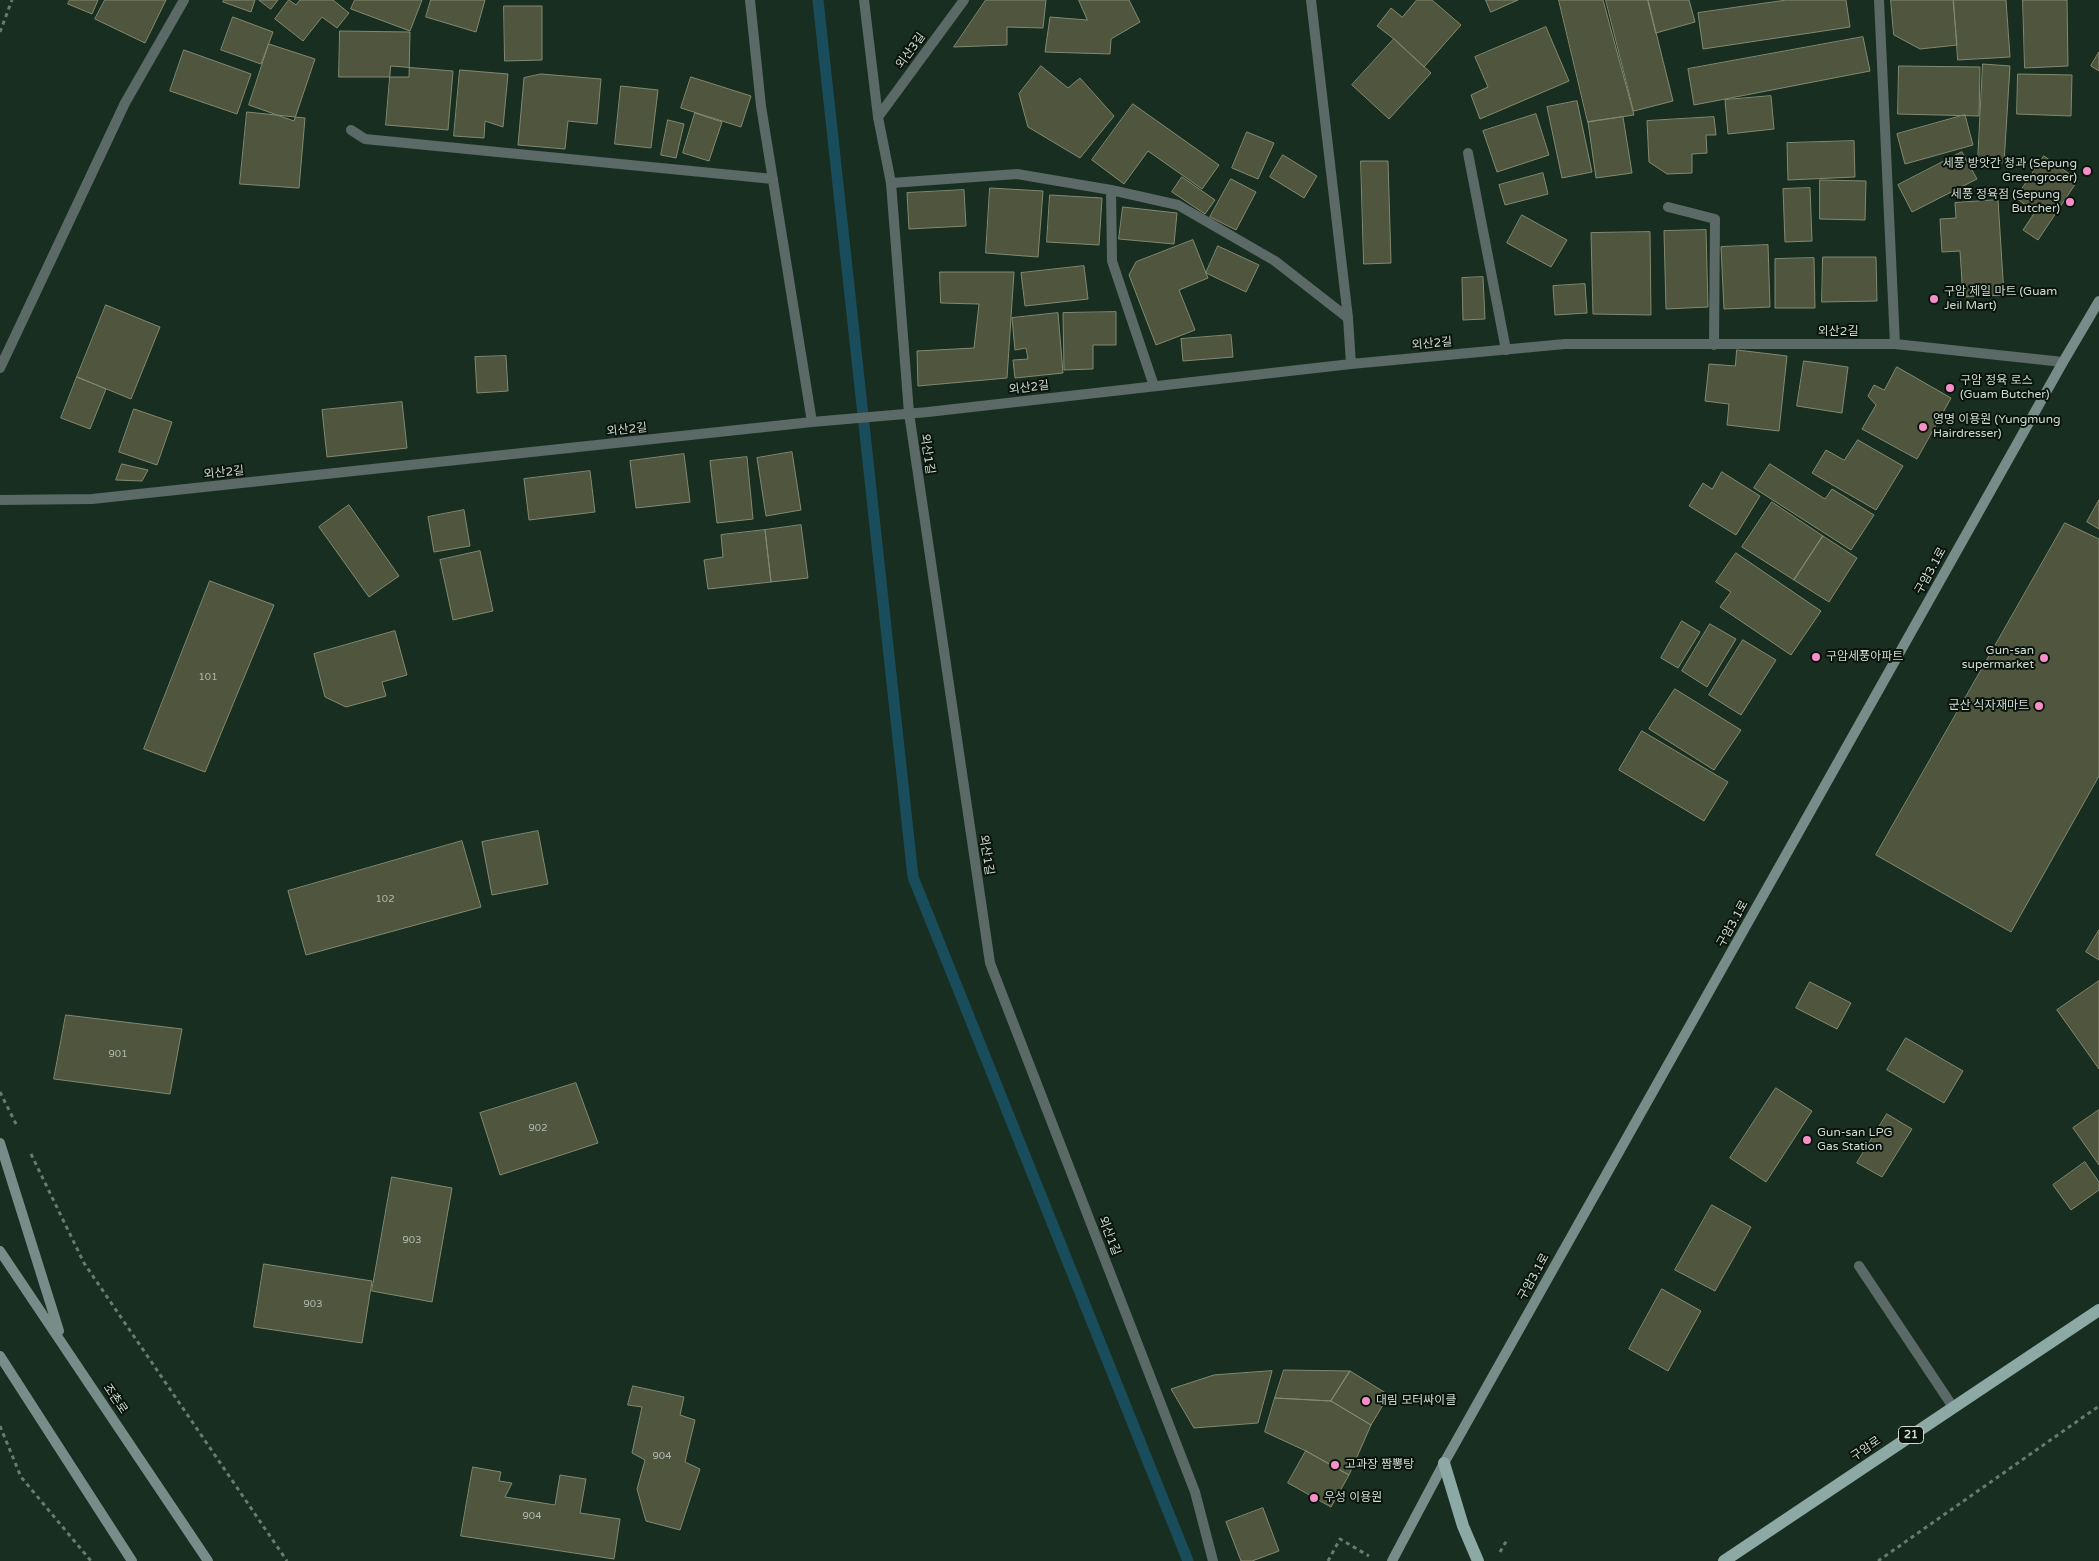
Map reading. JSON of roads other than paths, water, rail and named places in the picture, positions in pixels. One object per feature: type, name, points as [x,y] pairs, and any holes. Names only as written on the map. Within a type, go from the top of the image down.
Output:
[{"type":"main road","name":"구암로","points":[[1724,1561],[2099,1310]]},
{"type":"main road","points":[[1444,1463],[1463,1526],[1478,1561]]},
{"type":"street","points":[[0,368],[125,103],[184,0]]},
{"type":"street","points":[[750,0],[761,106],[812,422]]},
{"type":"street","name":"외산1길","points":[[864,0],[878,118],[891,183],[909,414],[990,963],[1195,1492],[1212,1561]]},
{"type":"street","name":"외산3길","points":[[878,118],[964,0]]},
{"type":"street","points":[[1311,0],[1348,318],[1351,364]]},
{"type":"street","points":[[1879,0],[1894,344]]},
{"type":"street","points":[[351,130],[365,139],[773,179]]},
{"type":"street","points":[[1468,153],[1506,350]]},
{"type":"street","points":[[891,183],[1017,174],[1111,190],[1178,205],[1276,262],[1348,318]]},
{"type":"street","points":[[1111,190],[1112,261],[1154,386]]},
{"type":"street","points":[[1668,207],[1715,219],[1714,345]]},
{"type":"street","name":"구암3.1로","points":[[1392,1561],[1444,1463],[2099,301]]},
{"type":"street","name":"외산2길","points":[[0,500],[92,499],[812,422],[909,414],[1351,364],[1565,344],[1894,344],[2063,362]]},
{"type":"street","points":[[0,1142],[62,1341]]},
{"type":"street","name":"조촌로","points":[[0,1251],[208,1561]]},
{"type":"street","points":[[1859,1266],[1952,1407]]},
{"type":"street","points":[[0,1356],[132,1561]]},
{"type":"waterway","points":[[818,0],[913,877],[1188,1561]]},
{"type":"place","name":"세풍 방앗간 청과 (Sepung Greengrocer)","points":[[2087,171]]},
{"type":"place","name":"세풍 정육점 (Sepung Butcher)","points":[[2070,202]]},
{"type":"place","name":"구암 제일 마트 (Guam Jeil Mart)","points":[[1934,299]]},
{"type":"place","name":"구암 정육 로스 (Guam Butcher)","points":[[1950,388]]},
{"type":"place","name":"영명 이용원 (Yungmung Hairdresser)","points":[[1923,427]]},
{"type":"place","name":"구암세풍아파트","points":[[1816,657]]},
{"type":"place","name":"Gun-san supermarket","points":[[2044,658]]},
{"type":"place","name":"군산 식자재마트","points":[[2039,706]]},
{"type":"place","name":"Gun-san LPG Gas Station","points":[[1807,1140]]},
{"type":"place","name":"대림 모터싸이클","points":[[1366,1401]]},
{"type":"place","name":"고과장 짬뽕탕","points":[[1335,1465]]},
{"type":"place","name":"우성 이용원","points":[[1314,1498]]}]
